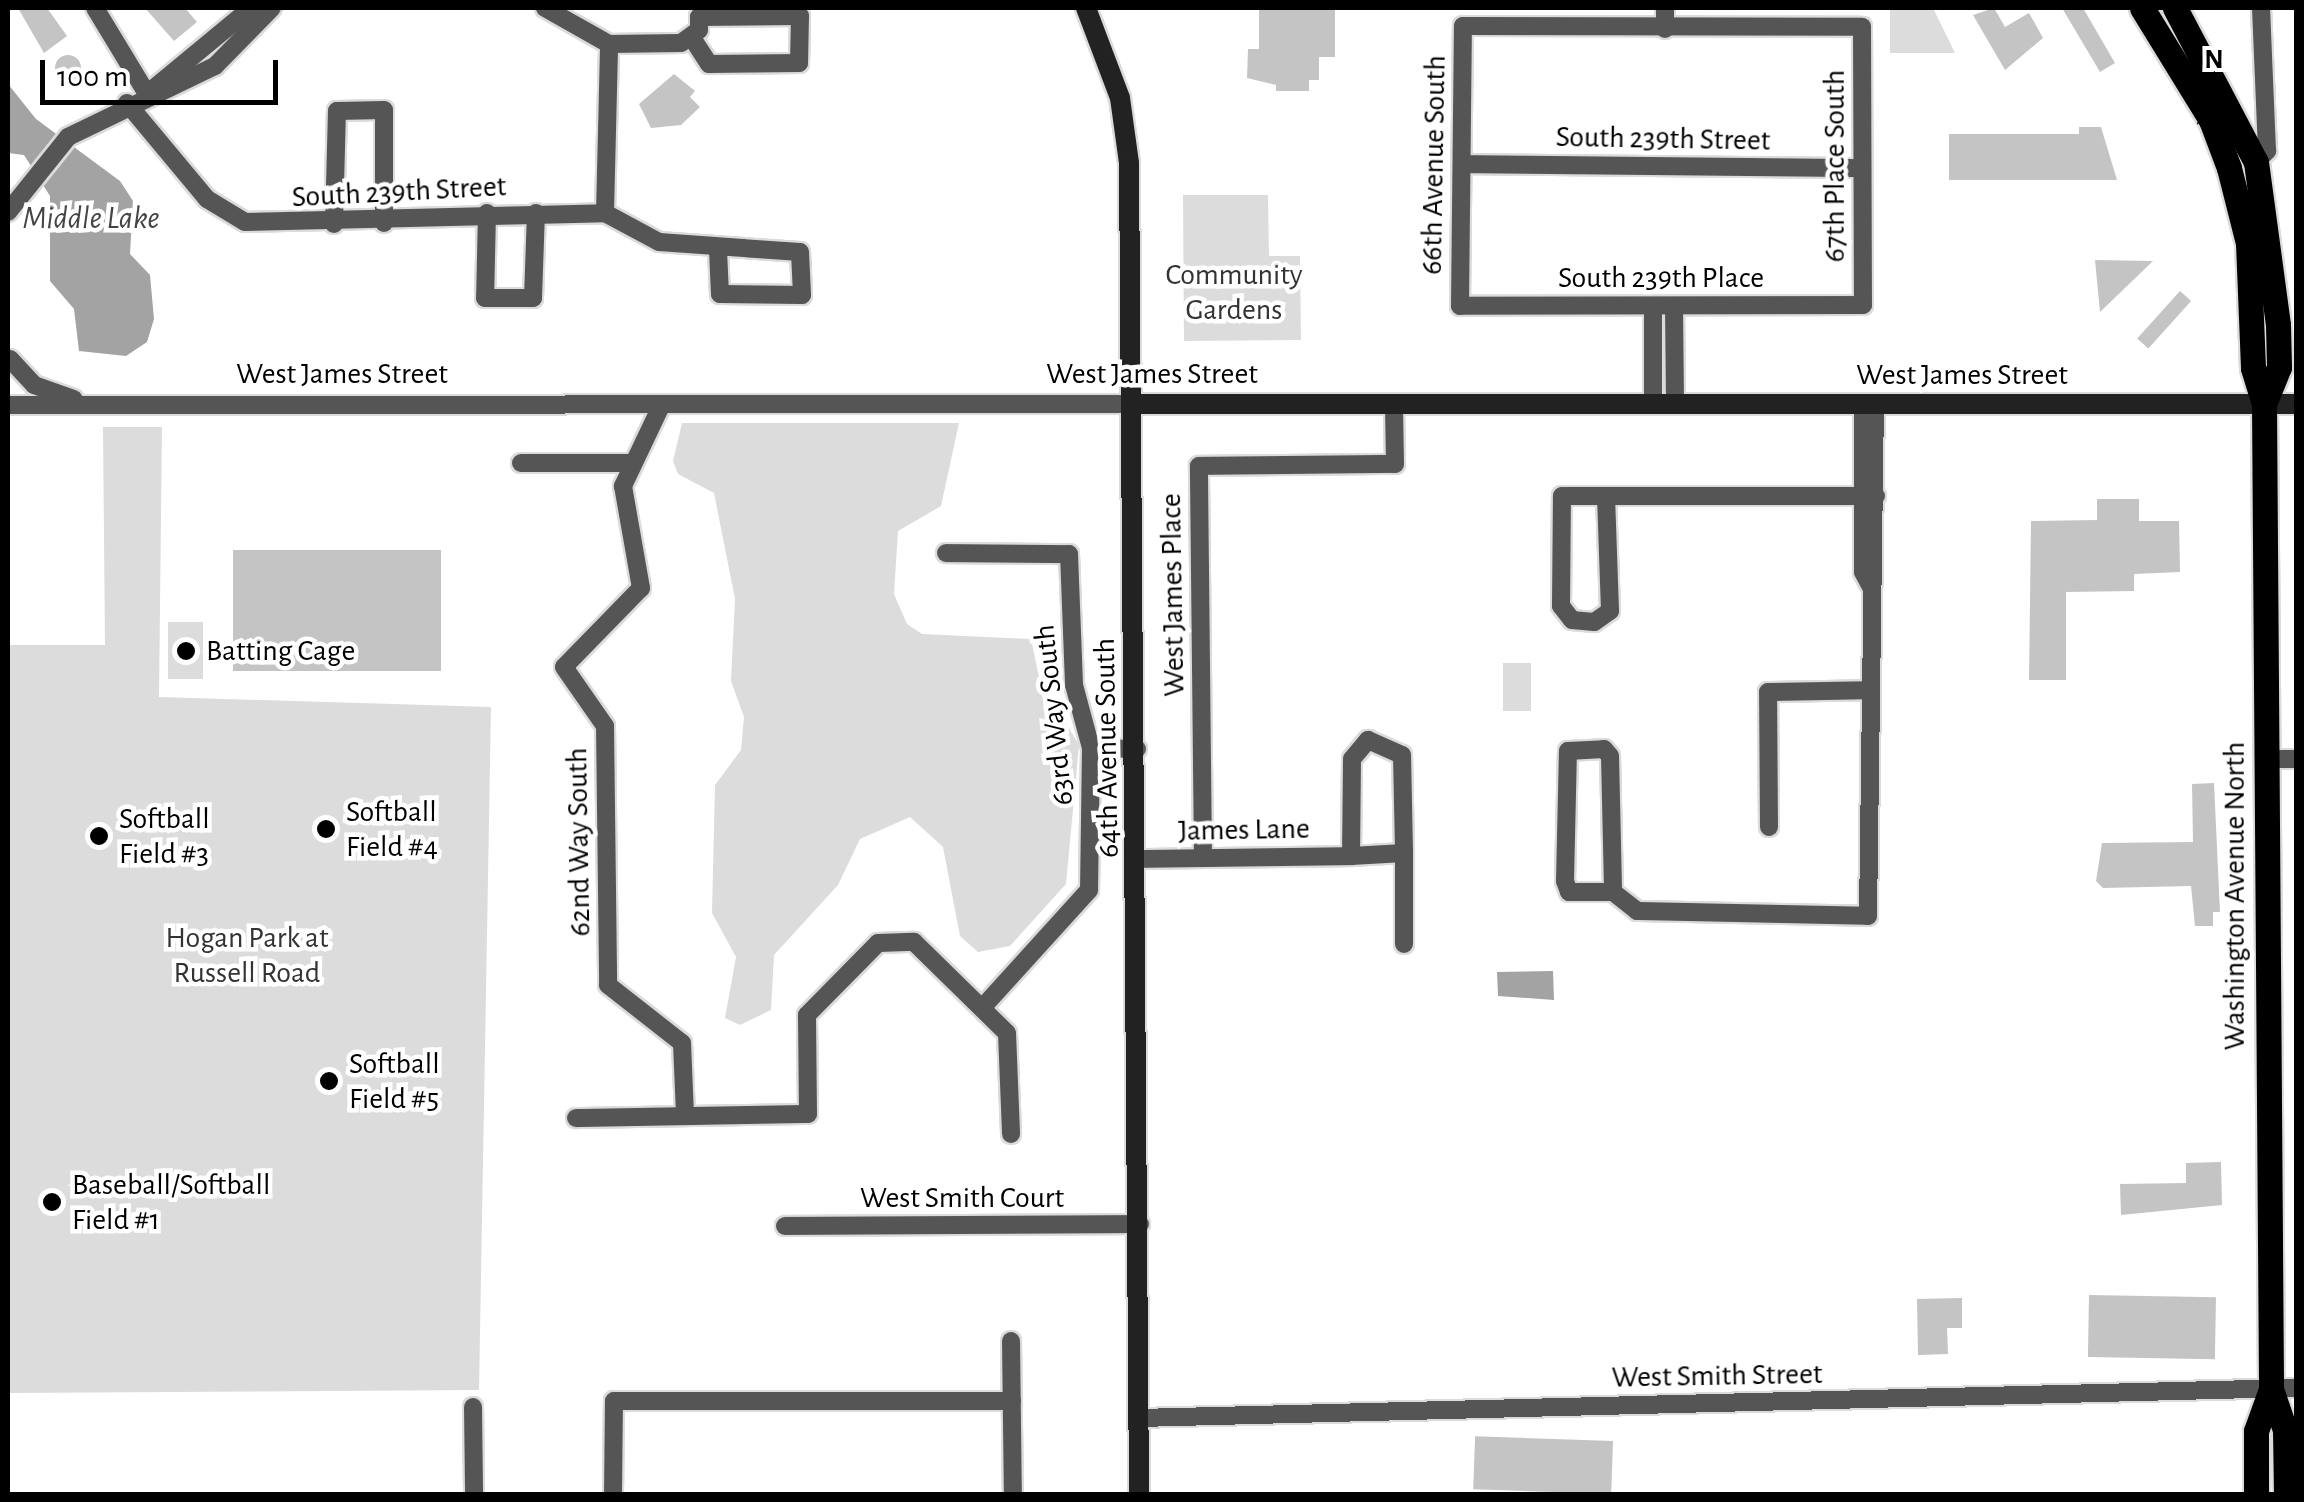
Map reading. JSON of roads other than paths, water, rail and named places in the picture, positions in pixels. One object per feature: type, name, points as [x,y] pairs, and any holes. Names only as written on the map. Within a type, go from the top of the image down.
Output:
[{"type":"main road","name":"Washington Avenue North","points":[[2142,8],[2173,57],[2229,168],[2248,243],[2253,368],[2264,404],[2267,759],[2286,1494]]},
{"type":"main road","points":[[2181,18],[2256,162]]},
{"type":"main road","name":"Washington Avenue North","points":[[2256,162],[2278,325],[2279,366],[2264,404]]},
{"type":"main road","name":"Washington Avenue North","points":[[2256,1494],[2256,1431],[2284,1389]]},
{"type":"street","points":[[94,8],[147,94]]},
{"type":"street","points":[[8,212],[26,184],[68,138],[147,94],[251,8]]},
{"type":"street","points":[[147,94],[167,92],[215,66],[272,8]]},
{"type":"street","points":[[545,8],[609,44],[692,38]]},
{"type":"street","name":"64th Avenue South","points":[[1086,8],[1120,98],[1129,163],[1138,858],[1138,1494]]},
{"type":"street","points":[[1664,8],[1665,29]]},
{"type":"street","name":"Washington Avenue North","points":[[2256,162],[2267,151],[2261,8]]},
{"type":"street","points":[[699,12],[800,16],[799,63],[710,64],[692,38],[699,12]]},
{"type":"street","name":"66th Avenue South","points":[[1460,306],[1463,26],[1665,29]]},
{"type":"street","name":"67th Place South","points":[[1665,29],[1862,27],[1863,305]]},
{"type":"street","points":[[605,213],[609,44]]},
{"type":"street","name":"South 239th Street","points":[[128,102],[226,213],[261,224],[384,223],[487,213],[605,213],[659,242],[718,250],[800,252],[802,295],[720,294],[718,250]]},
{"type":"street","points":[[334,224],[336,111],[368,110],[384,110],[384,223]]},
{"type":"street","name":"South 239th Street","points":[[1462,164],[1862,168]]},
{"type":"street","points":[[487,213],[485,298],[533,298],[536,213]]},
{"type":"street","name":"South 239th Place","points":[[1460,306],[1863,305]]},
{"type":"street","points":[[1674,306],[1675,404]]},
{"type":"street","points":[[1653,307],[1653,404]]},
{"type":"street","points":[[9,355],[34,384],[94,405]]},
{"type":"street","points":[[9,355],[9,406]]},
{"type":"street","name":"West James Street","points":[[9,406],[2296,404]]},
{"type":"street","points":[[1613,892],[1610,756],[1604,749],[1568,751],[1565,881],[1569,892],[1613,892],[1637,912],[1673,916],[1868,916],[1869,405]]},
{"type":"street","name":"62nd Way South","points":[[661,406],[628,463],[624,506],[642,588],[564,667],[604,726],[608,985],[682,1043],[685,1116]]},
{"type":"street","name":"West James Place","points":[[1203,858],[1199,466],[1395,464],[1394,406]]},
{"type":"street","points":[[521,462],[628,463]]},
{"type":"street","points":[[1606,496],[1610,612],[1594,622],[1572,620],[1562,606],[1562,496],[1606,496],[1869,496]]},
{"type":"street","name":"63rd Way South","points":[[946,553],[1069,554],[1074,685],[1091,748],[1089,890],[982,1008]]},
{"type":"street","points":[[1769,827],[1768,692],[1869,690]]},
{"type":"street","points":[[1351,856],[1352,758],[1368,740],[1402,754],[1404,944]]},
{"type":"street","points":[[1091,748],[1137,749]]},
{"type":"street","points":[[2267,759],[2296,759]]},
{"type":"street","name":"James Lane","points":[[1138,858],[1404,853]]},
{"type":"street","points":[[576,1118],[808,1114],[807,1015],[878,943],[914,942],[1010,1040],[1010,1134]]},
{"type":"street","name":"West Smith Court","points":[[784,1226],[1140,1224]]},
{"type":"street","points":[[1011,1341],[1014,1494]]},
{"type":"street","name":"West Smith Street","points":[[1139,1418],[2284,1389]]},
{"type":"street","points":[[614,1494],[614,1400],[1012,1402]]},
{"type":"street","points":[[473,1408],[474,1494]]},
{"type":"water","name":"Middle Lake","points":[[8,84],[36,119],[120,181],[133,201],[130,254],[150,275],[154,319],[147,342],[126,356],[79,351],[74,309],[50,281],[50,196],[24,155],[8,153]]},
{"type":"water","points":[[1553,971],[1554,1000],[1498,996],[1497,972]]},
{"type":"place","name":"Batting Cage","points":[[186,651]]},
{"type":"place","name":"Softball Field #4","points":[[326,829]]},
{"type":"place","name":"Softball Field #3","points":[[99,836]]},
{"type":"place","name":"Softball Field #5","points":[[329,1081]]},
{"type":"place","name":"Baseball/Softball Field #1","points":[[52,1202]]},
{"type":"park label","name":"Community Gardens","points":[[1234,292]]},
{"type":"park label","name":"Hogan Park at Russell Road","points":[[247,955]]}]
